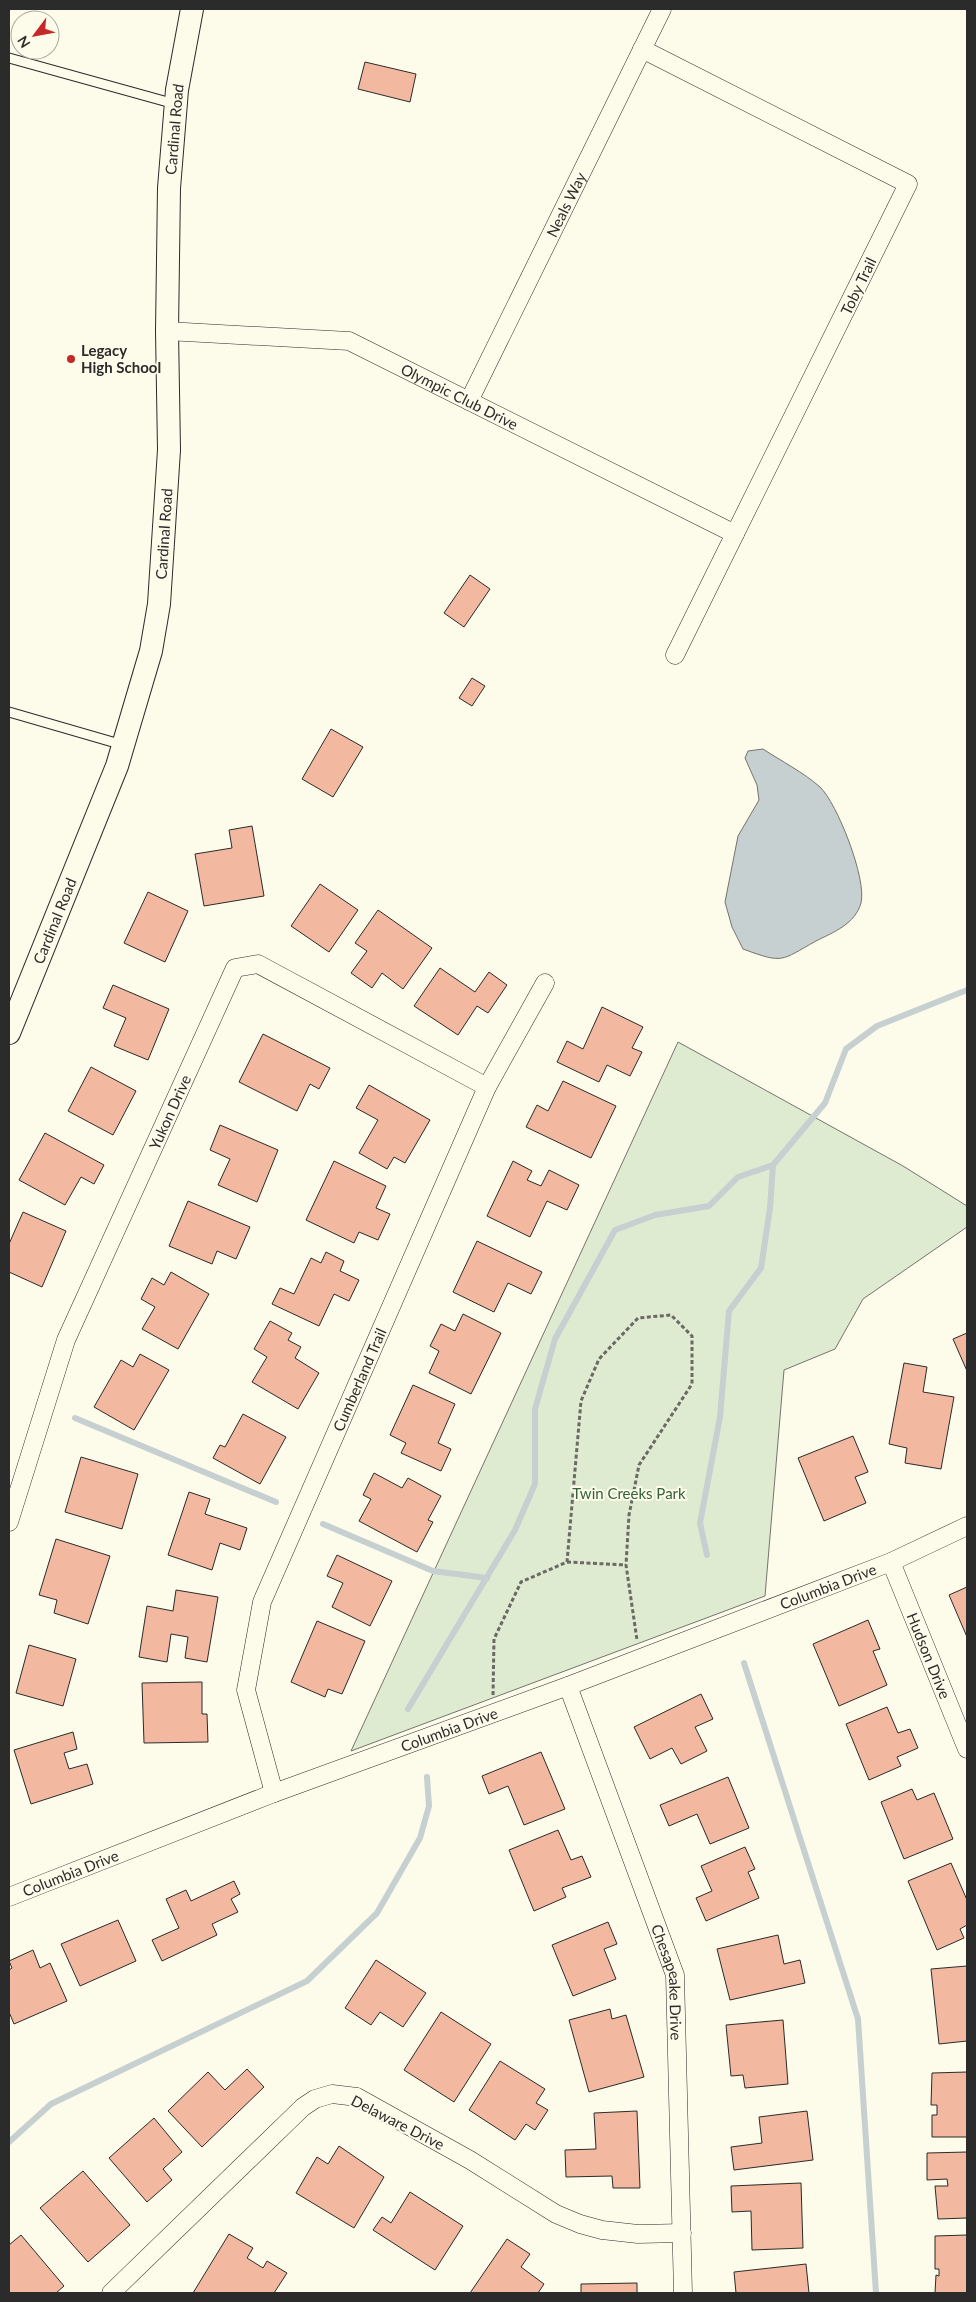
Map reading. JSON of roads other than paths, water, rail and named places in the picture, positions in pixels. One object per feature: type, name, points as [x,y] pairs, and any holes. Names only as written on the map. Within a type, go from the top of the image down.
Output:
[{"type":"street","name":"Cardinal Road","points":[[9,1033],[117,766],[150,650],[160,604],[169,450],[167,331],[169,188],[176,104],[192,9]]},
{"type":"street","name":"Neals Way","points":[[469,401],[662,9]]},
{"type":"street","name":"Toby Trail","points":[[642,49],[908,184],[674,655]]},
{"type":"street","name":"Olympic Club Drive","points":[[167,331],[349,341],[735,534]]},
{"type":"street","name":"Yukon Drive","points":[[9,1522],[66,1340],[235,968],[258,964],[487,1087]]},
{"type":"street","name":"Cumberland Trail","points":[[274,1792],[246,1690],[262,1602],[487,1087],[545,983]]},
{"type":"street","name":"Columbia Drive","points":[[9,1897],[274,1792],[568,1686],[891,1562],[967,1526]]},
{"type":"street","name":"Hudson Drive","points":[[891,1562],[967,1749]]},
{"type":"street","name":"Chesapeake Drive","points":[[568,1686],[675,1975],[684,2293]]},
{"type":"street","name":"Delaware Drive","points":[[115,2292],[303,2107],[315,2099],[332,2094],[357,2098],[470,2160],[556,2214],[580,2224],[602,2230],[638,2234],[682,2233]]},
{"type":"lane","points":[[9,58],[176,104]]},
{"type":"lane","points":[[9,712],[123,745]]},
{"type":"waterway","points":[[408,1709],[515,1530],[535,1484],[535,1409],[555,1339],[615,1230],[655,1215],[709,1206],[738,1177],[773,1165],[825,1103],[846,1049],[877,1026],[967,990]]},
{"type":"waterway","points":[[707,1555],[700,1523],[720,1417],[729,1311],[761,1268],[770,1208],[773,1165]]},
{"type":"waterway","points":[[75,1418],[276,1502]]},
{"type":"waterway","points":[[323,1524],[433,1571],[487,1578]]},
{"type":"waterway","points":[[744,1663],[858,2019],[876,2293]]},
{"type":"waterway","points":[[9,2142],[51,2104],[307,1981],[377,1913],[420,1838],[429,1806],[427,1777]]},
{"type":"place","name":"Legacy High School","points":[[71,359]]},
{"type":"park label","name":"Twin Creeks Park","points":[[629,1493]]}]
